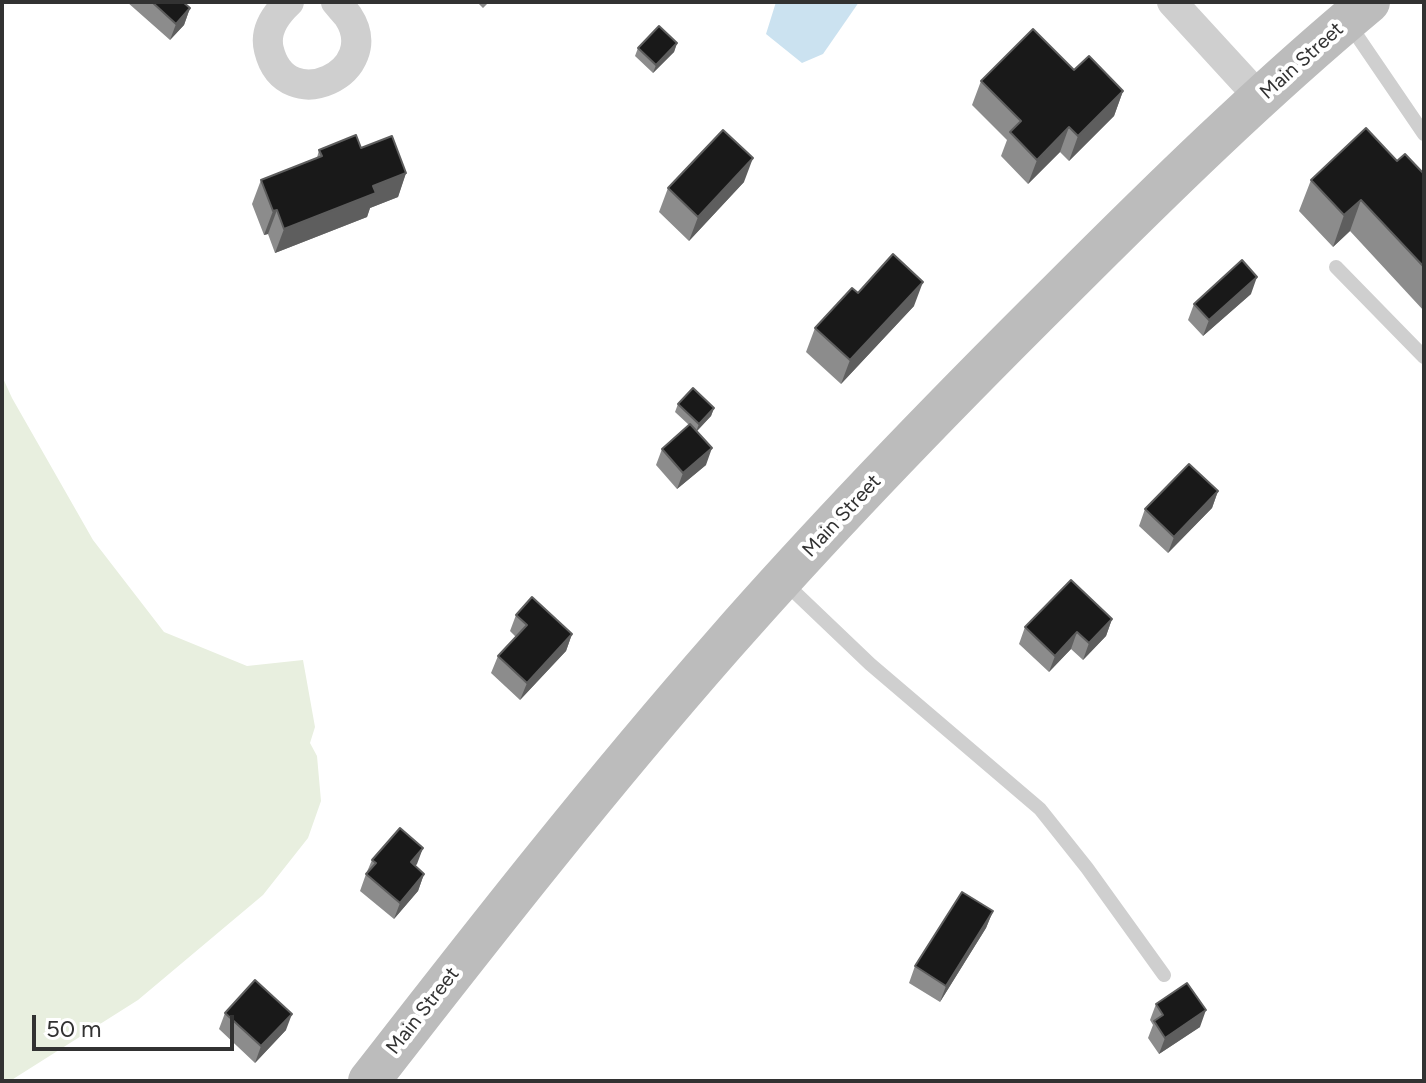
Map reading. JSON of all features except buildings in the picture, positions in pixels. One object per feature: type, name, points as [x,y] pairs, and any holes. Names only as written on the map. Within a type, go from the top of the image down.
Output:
[{"type":"main road","name":"Main Street","points":[[369,1081],[501,911],[642,739],[782,581],[968,383],[1101,250],[1260,98],[1358,11]]},
{"type":"street","points":[[289,2],[274,18],[269,31],[267,45],[271,58],[278,70],[289,79],[316,85],[341,74],[350,62],[355,47],[349,17],[336,2]]},
{"type":"street","points":[[1172,2],[1260,98]]},
{"type":"lane","points":[[1358,11],[1424,134]]},
{"type":"lane","points":[[1336,267],[1424,357]]},
{"type":"lane","points":[[782,581],[870,664],[1040,809],[1164,975]]},
{"type":"green space","points":[[2,376],[93,540],[164,632],[247,666],[303,660],[315,727],[310,743],[317,756],[321,801],[308,838],[263,895],[138,1000],[10,1081],[2,1081]]},
{"type":"water","points":[[776,2],[859,2],[823,54],[802,63],[766,34]]}]
